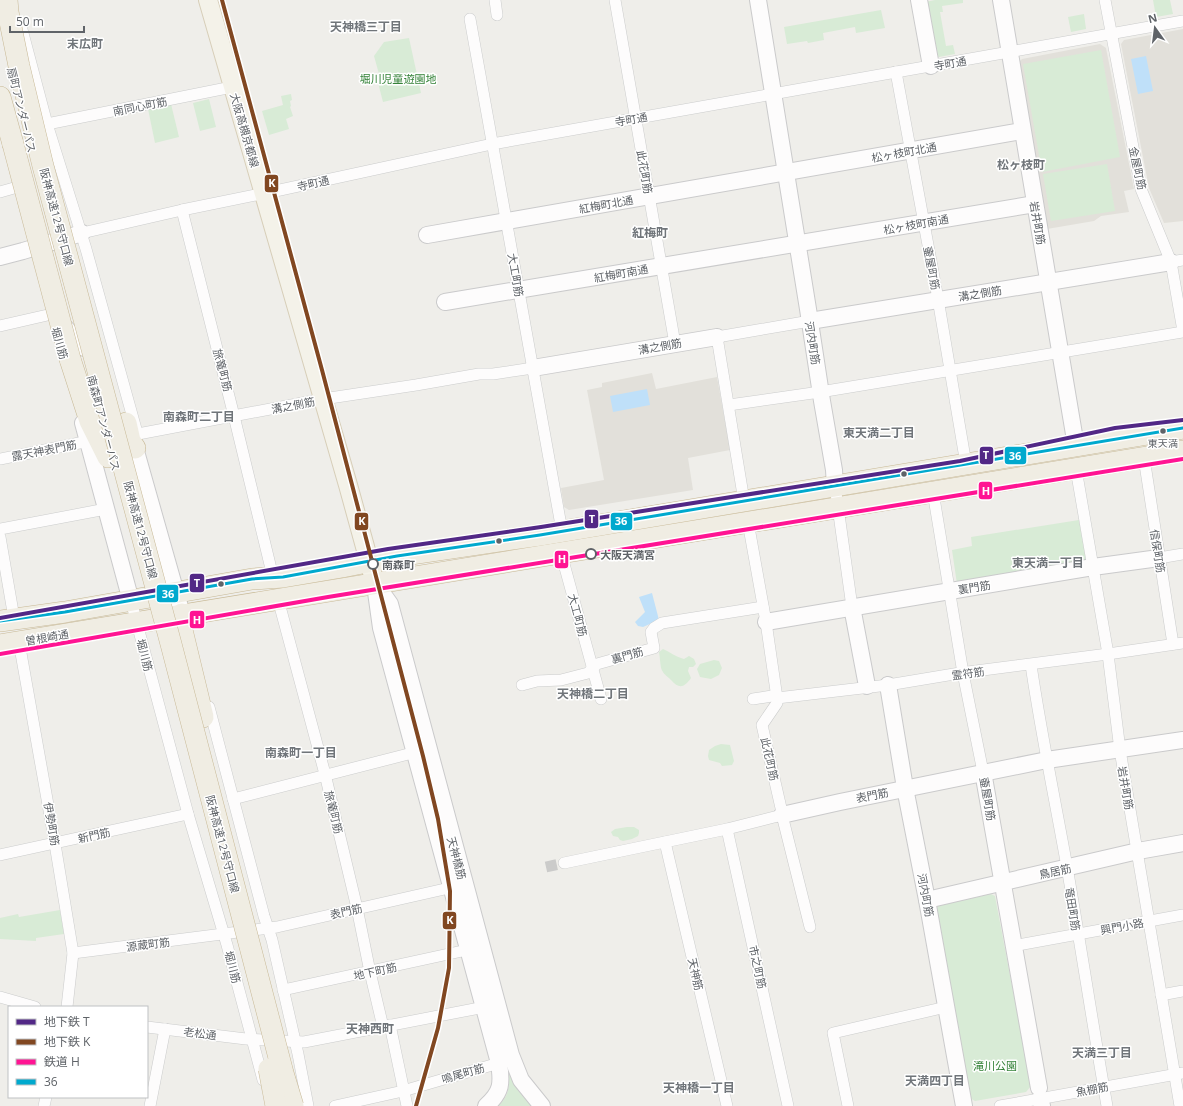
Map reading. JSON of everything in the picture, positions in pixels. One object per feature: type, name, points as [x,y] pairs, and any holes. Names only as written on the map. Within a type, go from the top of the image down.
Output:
[{"type":"highway","points":[[8,0],[41,120],[55,163],[133,435]]},
{"type":"highway","name":"阪神高速12号守口線","points":[[8,0],[8,12],[19,66],[45,173],[293,1106]]},
{"type":"highway","name":"阪神高速12号守口線","points":[[0,33],[33,176],[218,870],[271,1076],[276,1106]]},
{"type":"highway","points":[[0,97],[6,140],[82,398],[99,439],[108,456]]},
{"type":"highway","name":"曽根崎通","points":[[7,619],[65,612],[252,579],[273,577],[449,547],[562,531],[1183,428]]},
{"type":"highway","name":"曽根崎通","points":[[10,643],[1183,451]]},
{"type":"highway","points":[[182,614],[182,630],[203,717],[279,1014],[291,1071],[296,1106]]},
{"type":"main road","name":"大阪高槻京都線","points":[[208,0],[375,583]]},
{"type":"street","points":[[14,0],[47,124],[82,233],[133,435],[175,592],[182,614],[190,628],[233,799],[272,940],[308,1106]]},
{"type":"street","points":[[495,0],[497,15]]},
{"type":"street","name":"此花町筋","points":[[615,0],[676,344]]},
{"type":"street","name":"河内町筋","points":[[758,0],[810,321],[820,392],[834,470],[852,607],[867,686]]},
{"type":"street","points":[[919,0],[931,66]]},
{"type":"street","name":"岩井町筋","points":[[1001,0],[1076,446]]},
{"type":"street","name":"金屋町筋","points":[[1105,0],[1142,189],[1177,261],[1183,332]]},
{"type":"street","name":"大工町筋","points":[[470,19],[562,531]]},
{"type":"street","name":"寺町通","points":[[82,233],[182,210],[263,194],[492,144],[1183,21]]},
{"type":"street","name":"扇町アンダーパス","points":[[0,22],[55,242]]},
{"type":"street","name":"壷屋町筋","points":[[896,72],[951,370],[966,464]]},
{"type":"street","name":"南同心町筋","points":[[47,124],[232,87]]},
{"type":"street","name":"松ヶ枝町北通","points":[[786,172],[1022,131]]},
{"type":"street","name":"堀川筋","points":[[6,140],[7,190],[32,249],[89,441],[188,814],[232,933]]},
{"type":"street","name":"紅梅町北通","points":[[427,235],[786,172]]},
{"type":"street","name":"松ヶ枝町南通","points":[[797,244],[1035,204]]},
{"type":"street","name":"旅篭町筋","points":[[182,210],[273,577]]},
{"type":"street","points":[[0,257],[32,249],[82,233]]},
{"type":"street","name":"南森町アンダーパス","points":[[55,242],[126,504]]},
{"type":"street","name":"紅梅町南通","points":[[445,302],[797,244]]},
{"type":"street","name":"溝之側筋","points":[[133,435],[323,399],[479,374],[493,374],[533,368],[938,299],[1177,261]]},
{"type":"street","points":[[0,326],[52,314],[84,348]]},
{"type":"street","points":[[729,405],[820,392],[1183,332]]},
{"type":"street","points":[[717,337],[744,501]]},
{"type":"street","name":"露天神表門筋","points":[[0,459],[89,441]]},
{"type":"street","name":"信保町筋","points":[[1144,458],[1159,558],[1178,643]]},
{"type":"street","name":"岩井町筋","points":[[1076,469],[1108,654],[1120,750],[1138,851],[1148,921],[1161,995],[1179,1074],[1180,1106]]},
{"type":"street","name":"壷屋町筋","points":[[933,492],[963,673],[983,772],[1040,1098]]},
{"type":"street","points":[[0,529],[106,509]]},
{"type":"street","points":[[748,522],[777,698]]},
{"type":"street","points":[[0,537],[7,619]]},
{"type":"street","name":"大工町筋","points":[[561,553],[601,699]]},
{"type":"street","name":"裏門筋","points":[[522,685],[537,681],[561,680],[593,672],[597,664],[654,648],[651,632],[654,628],[662,624],[852,607],[1093,567],[1183,554]]},
{"type":"street","name":"天神橋筋","points":[[375,583],[390,604],[422,750],[490,1006],[501,1080],[500,1088],[497,1094],[486,1106]]},
{"type":"street","name":"旅篭町筋","points":[[278,599],[324,774],[357,908],[370,972],[404,1090],[407,1106]]},
{"type":"street","name":"伊勢町筋","points":[[10,643],[55,844],[73,953],[68,1006]]},
{"type":"street","name":"霊符筋","points":[[753,699],[772,696],[777,698],[867,686],[888,685],[1178,643]]},
{"type":"street","name":"竜田町筋","points":[[1030,665],[1067,868],[1107,1106]]},
{"type":"street","name":"河内町筋","points":[[888,685],[905,788],[964,1106]]},
{"type":"street","name":"此花町筋","points":[[777,698],[777,703],[762,725],[782,815],[810,927]]},
{"type":"street","name":"表門筋","points":[[564,863],[727,829],[840,802],[983,772],[1047,760],[1183,740]]},
{"type":"street","points":[[233,799],[324,774],[422,750]]},
{"type":"street","points":[[206,804],[235,913],[232,933],[260,1040],[283,1106]]},
{"type":"street","name":"新門筋","points":[[0,856],[188,814]]},
{"type":"street","name":"市之町筋","points":[[727,829],[788,1106]]},
{"type":"street","name":"天神筋","points":[[665,842],[727,1106]]},
{"type":"street","name":"鳥居筋","points":[[927,900],[1138,851],[1183,843]]},
{"type":"street","name":"天神橋筋","points":[[458,886],[467,950],[514,1066],[521,1080],[542,1106]]},
{"type":"street","name":"表門筋","points":[[232,933],[268,928],[458,886]]},
{"type":"street","name":"興門小路","points":[[1013,946],[1183,915]]},
{"type":"street","name":"源蔵町筋","points":[[73,953],[232,933]]},
{"type":"street","name":"地下町筋","points":[[283,990],[467,950]]},
{"type":"street","points":[[1161,995],[1183,991]]},
{"type":"street","points":[[0,997],[32,1006]]},
{"type":"street","name":"老松通","points":[[148,1027],[260,1040],[304,1042],[490,1006]]},
{"type":"street","points":[[848,1106],[833,1033],[946,1007]]},
{"type":"street","points":[[150,1106],[165,1029]]},
{"type":"street","points":[[260,1040],[269,1106]]},
{"type":"street","name":"鳴尾町筋","points":[[335,1106],[499,1067]]},
{"type":"street","name":"魚棚筋","points":[[1000,1106],[1104,1086],[1179,1074]]},
{"type":"shaded area","points":[[1183,29],[1183,221],[1164,223],[1149,188],[1121,44],[1124,40]]},
{"type":"shaded area","points":[[1100,44],[1106,48],[1134,189],[1124,191],[1129,212],[1101,216],[1094,221],[1047,229],[1018,63],[1022,59]]},
{"type":"shaded area","points":[[652,373],[656,389],[717,377],[730,450],[688,458],[693,490],[569,510],[564,507],[561,488],[604,480],[587,390],[602,387],[602,383]]},
{"type":"green space","points":[[935,0],[963,0],[963,3],[942,6],[943,12],[940,12],[946,46],[953,45],[955,54],[939,57],[934,54],[925,2]]},
{"type":"green space","points":[[1153,0],[1170,0],[1173,14],[1156,17]]},
{"type":"green space","points":[[881,10],[885,28],[856,33],[855,27],[823,33],[824,40],[808,43],[807,41],[787,44],[784,27]]},
{"type":"green space","points":[[1084,14],[1086,29],[1071,32],[1068,17]]},
{"type":"green space","name":"堀川児童遊園地","points":[[409,38],[421,93],[383,102],[376,75],[379,74],[374,56],[384,42]]},
{"type":"green space","points":[[1101,50],[1120,157],[1042,172],[1023,64]]},
{"type":"green space","points":[[291,94],[292,100],[290,101],[290,107],[293,116],[286,119],[289,129],[269,135],[262,111],[283,105],[281,96]]},
{"type":"green space","points":[[209,99],[216,127],[200,131],[193,103]]},
{"type":"green space","points":[[171,104],[179,137],[155,143],[148,109]]},
{"type":"green space","points":[[1107,164],[1115,211],[1051,221],[1043,174]]},
{"type":"green space","points":[[1079,520],[1087,565],[957,584],[952,550],[972,546],[971,537]]},
{"type":"green space","points":[[663,649],[684,659],[689,656],[694,659],[696,664],[693,667],[689,667],[688,671],[691,678],[686,684],[681,686],[677,685],[663,672],[659,652]]},
{"type":"green space","points":[[714,660],[719,661],[722,668],[719,675],[711,679],[700,677],[697,669],[700,664]]},
{"type":"green space","points":[[721,744],[730,745],[734,761],[732,765],[722,766],[720,763],[709,760],[709,750]]},
{"type":"green space","points":[[634,827],[639,830],[638,836],[623,841],[618,837],[613,836],[611,832],[615,829]]},
{"type":"green space","name":"滝川公園","points":[[991,894],[995,896],[1031,1086],[1026,1092],[975,1101],[968,1097],[934,911],[938,906]]},
{"type":"green space","points":[[60,910],[64,934],[36,938],[36,941],[0,939],[0,918],[18,914],[19,917]]},
{"type":"green space","points":[[512,1074],[520,1091],[532,1106],[498,1106],[506,1096],[509,1084],[508,1075]]},
{"type":"water","points":[[1146,56],[1153,91],[1138,94],[1131,59]]},
{"type":"water","points":[[647,389],[650,405],[613,412],[610,396]]},
{"type":"water","points":[[652,593],[659,620],[643,627],[638,626],[635,622],[645,612],[639,597]]},
{"type":"tunnel","points":[[546,867],[564,863]]},
{"type":"metro line","name":"K","points":[[222,0],[322,370],[423,756],[438,819],[450,891],[449,968],[438,1028],[416,1106]]},
{"type":"metro line","name":"T","points":[[0,618],[388,549],[541,527],[960,461],[1115,428],[1183,420]]},
{"type":"rail line","name":"H","points":[[0,654],[328,597],[1183,459]]},
{"type":"transit line","name":"36","points":[[0,621],[65,612],[252,579],[283,577],[397,556],[540,535],[1183,428]]},
{"type":"place","name":"東天満","points":[[1163,431]]},
{"type":"place","name":"大阪天満宮","points":[[591,554]]},
{"type":"place","name":"南森町","points":[[373,564]]},
{"type":"district","name":"天神橋三丁目","points":[[366,26]]},
{"type":"district","name":"末広町","points":[[85,43]]},
{"type":"district","name":"松ヶ枝町","points":[[1021,164]]},
{"type":"district","name":"紅梅町","points":[[650,232]]},
{"type":"district","name":"南森町二丁目","points":[[199,416]]},
{"type":"district","name":"東天満二丁目","points":[[879,432]]},
{"type":"district","name":"東天満一丁目","points":[[1048,562]]},
{"type":"district","name":"天神橋二丁目","points":[[593,693]]},
{"type":"district","name":"南森町一丁目","points":[[301,752]]},
{"type":"district","name":"天神西町","points":[[370,1028]]},
{"type":"district","name":"天満三丁目","points":[[1102,1052]]},
{"type":"district","name":"天満四丁目","points":[[935,1080]]},
{"type":"district","name":"天神橋一丁目","points":[[699,1087]]}]
